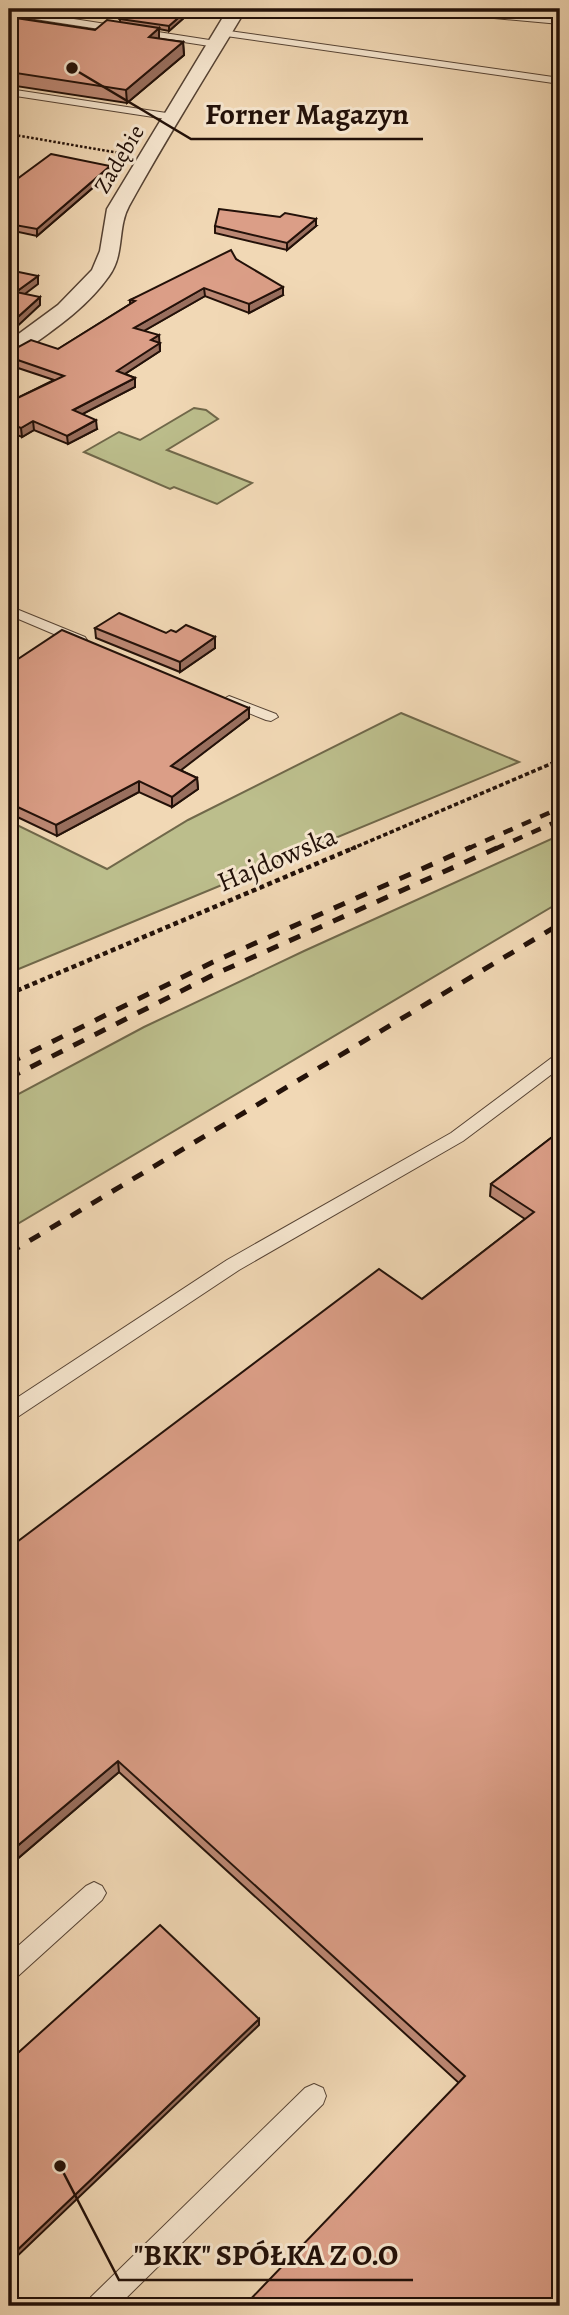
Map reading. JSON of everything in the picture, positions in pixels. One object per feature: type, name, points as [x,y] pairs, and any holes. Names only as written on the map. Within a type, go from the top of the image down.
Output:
[{"type":"street","name":"Zadębie","points":[[9,351],[63,310],[95,278],[109,257],[111,225],[117,209],[237,9]]},
{"type":"lane","points":[[430,9],[560,21]]},
{"type":"lane","points":[[9,12],[560,81]]},
{"type":"lane","points":[[9,92],[173,117]]},
{"type":"lane","points":[[9,610],[90,644]]},
{"type":"lane","points":[[9,629],[26,618]]},
{"type":"lane","points":[[220,696],[271,717]]},
{"type":"lane","points":[[9,1413],[233,1265],[457,1137],[560,1060]]},
{"type":"lane","points":[[9,1969],[94,1893]]},
{"type":"lane","points":[[100,2306],[314,2096]]},
{"type":"path","points":[[9,134],[148,158]]},
{"type":"path","name":"Hajdowska","points":[[9,994],[560,760]]},
{"type":"green space","points":[[194,408],[206,410],[218,419],[167,450],[252,483],[217,504],[174,487],[170,489],[84,452],[119,432],[140,440]]},
{"type":"green space","points":[[401,713],[519,762],[9,973],[9,821],[107,869],[188,820]]},
{"type":"green space","points":[[560,835],[560,902],[9,1229],[9,1099],[144,1027]]},
{"type":"building","points":[[132,9],[186,11],[169,26],[120,19]]},
{"type":"building","points":[[9,17],[95,30],[107,20],[159,28],[149,37],[183,42],[126,90],[9,72]]},
{"type":"building","points":[[51,154],[110,166],[37,229],[9,224],[9,185]]},
{"type":"building","points":[[219,209],[280,217],[285,213],[316,219],[287,243],[215,226]]},
{"type":"building","points":[[231,250],[236,259],[283,287],[249,304],[204,288],[134,328],[159,335],[151,340],[160,343],[117,371],[135,378],[73,410],[96,420],[67,436],[33,421],[21,428],[9,425],[9,402],[64,376],[9,357],[9,352],[31,340],[58,349],[135,301],[130,300]]},
{"type":"building","points":[[9,270],[38,276],[16,292],[40,297],[9,325]]},
{"type":"building","points":[[119,613],[166,633],[171,630],[176,632],[186,625],[215,637],[180,662],[95,628]]},
{"type":"building","points":[[62,630],[249,708],[171,766],[197,778],[172,797],[139,781],[56,825],[9,803],[9,665]]},
{"type":"building","points":[[560,1131],[560,2306],[244,2306],[465,2076],[118,1761],[9,1853],[9,1548],[379,1269],[422,1299],[534,1212],[491,1184]]},
{"type":"building","points":[[160,1925],[259,2019],[9,2258],[9,2061]]},
{"type":"railway","points":[[467,849],[560,808]]},
{"type":"railway","points":[[495,849],[560,820]]},
{"type":"railway","points":[[9,1063],[213,962],[471,847]]},
{"type":"railway","points":[[9,1078],[213,975],[499,847]]},
{"type":"railway","points":[[9,1253],[560,924]]},
{"type":"place","name":"Forner Magazyn","points":[[72,68]]},
{"type":"place","name":"\"BKK\" SPÓŁKA Z O.O","points":[[60,2166]]}]
